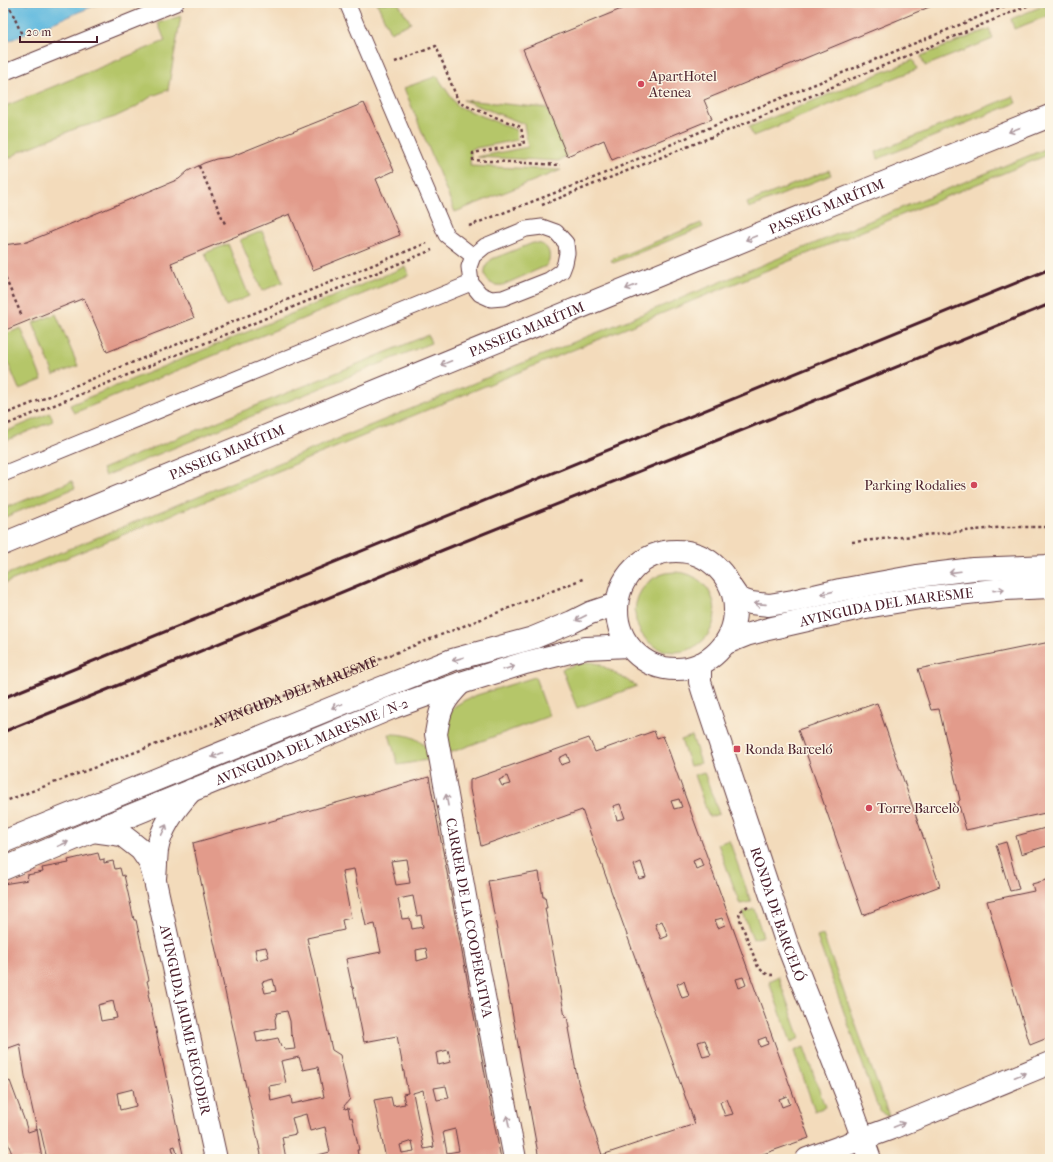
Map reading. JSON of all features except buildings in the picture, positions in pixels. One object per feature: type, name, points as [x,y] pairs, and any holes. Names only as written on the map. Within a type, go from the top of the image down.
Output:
[{"type":"street","name":"PASSEIG MARÍTIM","points":[[3,544],[1050,116]]},
{"type":"street","points":[[668,552],[684,552],[700,556],[713,564],[724,576],[732,589],[735,603],[735,617],[732,631],[726,643],[712,657],[700,664],[685,668],[669,669],[654,665],[640,657],[629,646],[622,633],[618,618],[617,604],[621,588],[629,575],[640,564],[653,556],[668,552]]},
{"type":"street","name":"AVINGUDA DEL MARESME","points":[[732,589],[739,599],[751,604],[769,605],[916,576],[973,569],[1050,566]]},
{"type":"street","name":"AVINGUDA DEL MARESME","points":[[726,643],[746,635],[768,629],[860,608],[920,598],[1005,589],[1050,587]]},
{"type":"street","name":"AVINGUDA DEL MARESME / N-2","points":[[3,842],[452,660],[533,638],[590,613],[617,604]]},
{"type":"street","name":"AVINGUDA DEL MARESME / N-2","points":[[3,869],[394,707],[461,682],[525,663],[586,648],[629,646]]},
{"type":"street","name":"RONDA DE BARCELÓ","points":[[700,664],[700,682],[787,944],[870,1159]]},
{"type":"street","name":"CARRER DE LA COOPERATIVA","points":[[461,682],[443,704],[438,717],[436,734],[464,894],[515,1159]]},
{"type":"street","name":"AVINGUDA JAUME RECODER","points":[[155,881],[157,850],[160,840],[170,819],[182,800],[192,790]]},
{"type":"street","name":"AVINGUDA JAUME RECODER","points":[[93,831],[122,835],[141,850],[150,863],[216,1159]]},
{"type":"street","points":[[807,1159],[895,1127],[1050,1063]]},
{"type":"lane","points":[[3,73],[176,3]]},
{"type":"lane","points":[[347,3],[446,235],[473,256]]},
{"type":"lane","points":[[542,227],[556,232],[566,243],[567,253],[562,271],[549,280],[503,298],[491,299],[480,294],[471,283],[469,267],[473,256],[485,246],[526,230],[542,227]]},
{"type":"lane","points":[[3,474],[471,283]]},
{"type":"path","points":[[8,3],[22,35]]},
{"type":"path","points":[[3,415],[446,235],[596,177],[725,121],[1014,3]]},
{"type":"path","points":[[536,208],[736,127],[1034,3]]},
{"type":"path","points":[[375,69],[436,46],[459,103],[521,127],[524,144],[473,154],[473,160],[561,164]]},
{"type":"path","points":[[199,166],[226,226]]},
{"type":"path","points":[[3,426],[432,250]]},
{"type":"path","points":[[3,273],[22,316]]},
{"type":"path","points":[[852,542],[1006,527],[1050,527]]},
{"type":"path","name":"AVINGUDA DEL MARESME","points":[[3,802],[340,675],[585,578]]},
{"type":"green space","points":[[377,3],[398,3],[411,23],[390,32]]},
{"type":"green space","points":[[1050,3],[1050,15],[1014,29],[1011,19]]},
{"type":"green space","points":[[181,16],[168,90],[152,96],[134,108],[115,117],[77,128],[21,151],[3,162],[3,107],[165,41],[158,23]]},
{"type":"green space","points":[[989,29],[993,39],[925,66],[921,56]]},
{"type":"green space","points":[[913,60],[917,69],[753,136],[749,127]]},
{"type":"green space","points":[[437,76],[457,106],[516,130],[517,140],[471,149],[470,166],[561,170],[455,212],[404,88]]},
{"type":"green space","points":[[1013,96],[1016,103],[878,159],[876,152]]},
{"type":"green space","points":[[463,100],[547,108],[567,156],[562,158],[561,161],[477,157],[528,147],[524,124]]},
{"type":"green space","points":[[1050,147],[1050,154],[3,584],[3,576]]},
{"type":"green space","points":[[829,170],[831,175],[749,208],[747,203]]},
{"type":"green space","points":[[701,223],[703,227],[613,263],[611,260]]},
{"type":"green space","points":[[262,231],[283,282],[262,291],[240,240]]},
{"type":"green space","points":[[533,243],[542,244],[548,250],[549,257],[546,266],[503,285],[492,284],[488,281],[485,268],[492,259]]},
{"type":"green space","points":[[228,244],[249,296],[226,306],[205,253]]},
{"type":"green space","points":[[405,267],[409,275],[74,413],[70,405]]},
{"type":"green space","points":[[56,314],[78,366],[54,375],[33,323]]},
{"type":"green space","points":[[21,328],[42,380],[19,389],[3,351],[3,335]]},
{"type":"green space","points":[[428,335],[431,343],[105,476],[102,469]]},
{"type":"green space","points":[[50,413],[53,421],[3,442],[3,433]]},
{"type":"green space","points":[[72,481],[75,488],[3,518],[3,509]]},
{"type":"green space","points":[[675,572],[690,575],[703,584],[712,597],[715,612],[712,627],[703,640],[690,649],[675,652],[660,649],[647,640],[638,627],[635,612],[638,597],[647,584],[660,575]]},
{"type":"green space","points":[[590,662],[599,664],[637,686],[577,708],[562,669],[577,664]]},
{"type":"green space","points":[[535,677],[549,716],[444,755],[447,717],[455,706],[477,695]]},
{"type":"green space","points":[[389,734],[404,735],[416,739],[421,742],[433,759],[398,765]]},
{"type":"green space","points":[[692,736],[701,763],[690,766],[681,740]]},
{"type":"green space","points":[[704,772],[719,814],[709,817],[694,775]]},
{"type":"green space","points":[[729,840],[751,902],[740,904],[718,844]]},
{"type":"green space","points":[[754,909],[763,936],[753,939],[743,913]]},
{"type":"green space","points":[[823,935],[889,1116],[882,1113],[876,1102],[817,937]]},
{"type":"green space","points":[[778,976],[800,1038],[791,1042],[769,982]]},
{"type":"green space","points":[[804,1047],[825,1107],[815,1111],[794,1051]]},
{"type":"water","points":[[3,3],[101,3],[3,43]]},
{"type":"railway","points":[[3,698],[1050,269]]},
{"type":"railway","points":[[3,732],[443,550],[750,427],[1050,304]]},
{"type":"place","name":"ApartHotel Atenea","points":[[641,84]]},
{"type":"place","name":"Parking Rodalies","points":[[974,485]]},
{"type":"place","name":"Ronda Barceló","points":[[737,749]]},
{"type":"place","name":"Torre Barcelò","points":[[869,808]]}]
